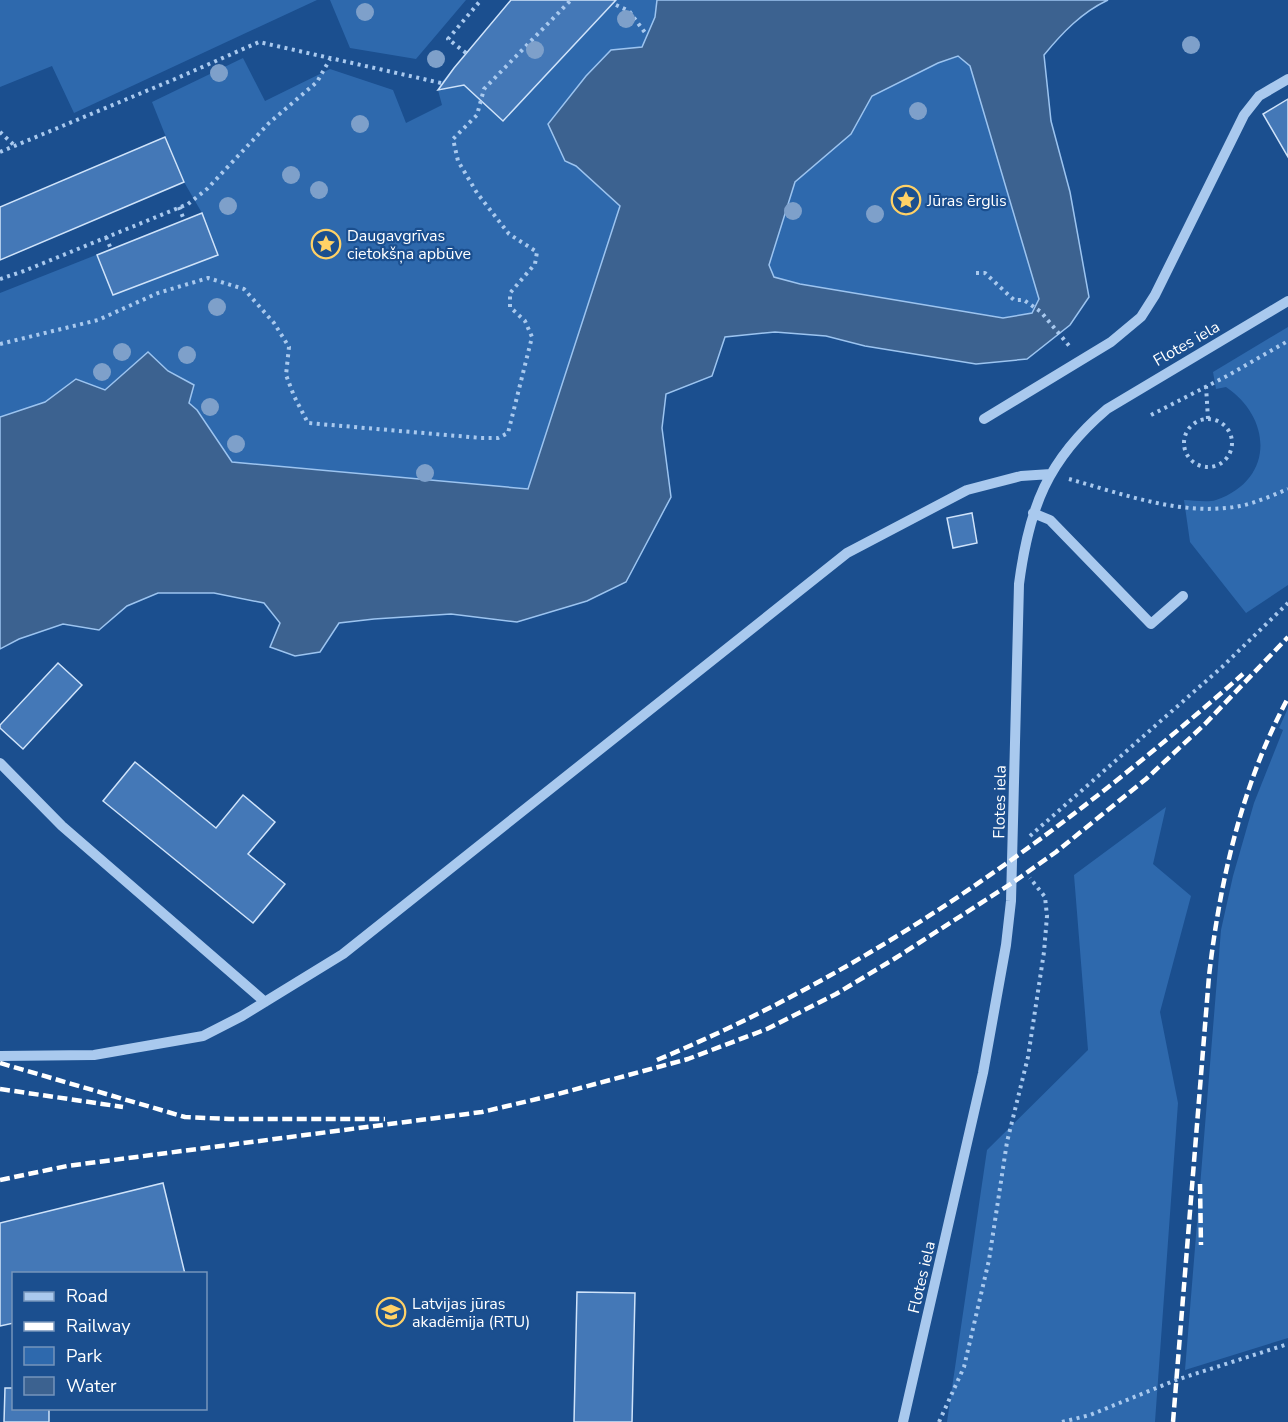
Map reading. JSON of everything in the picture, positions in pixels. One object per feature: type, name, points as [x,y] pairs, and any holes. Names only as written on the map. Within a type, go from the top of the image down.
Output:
[{"type":"street","points":[[984,419],[1111,342],[1141,317],[1155,295],[1245,115],[1259,96],[1288,79]]},
{"type":"street","name":"Flotes iela","points":[[903,1422],[983,1073],[1000,986],[1012,883],[1019,584],[1024,542],[1033,513],[1050,474],[1065,450],[1107,409],[1288,301]]},
{"type":"street","points":[[0,1056],[94,1055],[203,1036],[265,1002],[343,954],[847,553],[967,490],[1021,476],[1050,474]]},
{"type":"street","points":[[1033,513],[1050,520],[1151,624],[1183,596]]},
{"type":"street","points":[[0,764],[62,826],[265,1002]]},
{"type":"path","points":[[466,53],[448,39],[481,0]]},
{"type":"path","points":[[0,344],[98,320],[158,293],[208,278],[244,289],[274,323],[289,348],[286,375],[308,423],[482,438],[498,438],[508,433],[532,337],[525,321],[510,308],[510,293],[535,264],[537,252],[509,234],[477,194],[458,160],[453,139],[477,115],[484,88],[571,0]]},
{"type":"path","points":[[616,5],[629,11],[646,34]]},
{"type":"path","points":[[0,152],[259,42],[441,83]]},
{"type":"path","points":[[0,279],[188,204],[207,189],[269,123],[317,82],[330,58]]},
{"type":"path","points":[[0,132],[15,146]]},
{"type":"path","points":[[179,207],[184,220]]},
{"type":"path","points":[[106,237],[111,249]]},
{"type":"path","points":[[976,273],[985,273],[1014,300],[1024,300],[1041,312],[1061,336]]},
{"type":"path","points":[[1151,415],[1288,341]]},
{"type":"path","points":[[1206,386],[1208,419]]},
{"type":"path","points":[[1208,419],[1226,428],[1232,442],[1227,457],[1222,462],[1208,467],[1193,462],[1188,457],[1184,441],[1190,427],[1208,419]]},
{"type":"path","points":[[1050,474],[1132,496],[1200,510],[1242,506],[1288,488]]},
{"type":"path","points":[[1013,860],[1030,836],[1222,667],[1288,603]]},
{"type":"path","points":[[939,1422],[964,1367],[987,1270],[1007,1142],[1028,1057],[1044,952],[1047,916],[1044,897],[1031,878],[1012,883]]},
{"type":"path","points":[[1062,1422],[1090,1415],[1176,1380],[1288,1344]]},
{"type":"green space","points":[[0,0],[317,0],[74,113],[52,66],[0,87]]},
{"type":"green space","points":[[330,0],[466,0],[416,59],[350,48]]},
{"type":"green space","points":[[511,0],[657,0],[655,17],[642,47],[565,161],[576,166],[620,206],[528,489],[232,462],[197,410],[189,402],[194,385],[168,371],[148,352],[105,390],[0,443],[0,293],[202,213],[184,182],[152,102],[243,58],[265,101],[330,69],[393,90],[406,123],[442,105],[438,90],[441,83]]},
{"type":"green space","points":[[959,56],[970,66],[1039,299],[1032,313],[1003,318],[800,284],[774,277],[769,265],[795,182],[851,134],[872,96],[938,63]]},
{"type":"green space","points":[[1288,327],[1288,585],[1246,613],[1190,542],[1184,500],[1216,500],[1235,491],[1249,478],[1257,464],[1260,448],[1259,432],[1252,415],[1241,400],[1226,387],[1216,389],[1213,372]]},
{"type":"green space","points":[[1288,708],[1288,1338],[1185,1370],[1221,930],[1233,876],[1254,803],[1283,730],[1279,728]]},
{"type":"green space","points":[[1166,807],[1153,864],[1191,896],[1160,1012],[1178,1103],[1155,1422],[947,1422],[987,1150],[1088,1050],[1074,875]]},
{"type":"water","points":[[657,0],[1108,0],[1073,24],[1044,55],[1051,121],[1070,192],[1089,297],[1070,325],[1027,359],[976,364],[865,346],[826,336],[775,332],[725,337],[712,376],[666,394],[662,428],[671,497],[626,582],[587,601],[517,622],[451,614],[339,623],[320,652],[295,656],[270,647],[280,623],[264,603],[214,593],[158,593],[127,606],[99,630],[63,624],[19,639],[0,649],[0,417],[45,402],[76,379],[105,390],[148,352],[168,371],[194,385],[189,403],[197,410],[232,462],[528,489],[620,206],[576,166],[565,161],[548,124],[586,76],[611,50],[642,47],[655,17]],"holes":[[[958,56],[970,66],[1039,299],[1032,313],[1003,318],[800,284],[774,277],[769,265],[795,182],[851,134],[872,96],[938,63]]]},
{"type":"building","points":[[511,0],[616,0],[503,121],[464,85],[438,90]]},
{"type":"building","points":[[1288,99],[1288,157],[1263,114]]},
{"type":"building","points":[[165,137],[184,182],[0,260],[0,207]]},
{"type":"building","points":[[202,213],[218,255],[113,295],[97,255]]},
{"type":"building","points":[[972,513],[977,543],[953,548],[947,518]]},
{"type":"building","points":[[58,663],[82,685],[23,749],[0,728],[0,725]]},
{"type":"building","points":[[135,762],[216,828],[243,795],[275,822],[248,854],[285,884],[253,923],[103,801]]},
{"type":"building","points":[[163,1183],[185,1272],[12,1272],[12,1323],[0,1326],[0,1223]]},
{"type":"building","points":[[577,1292],[635,1293],[632,1422],[574,1422]]},
{"type":"building","points":[[5,1388],[12,1388],[12,1410],[49,1410],[49,1422],[4,1422]]},
{"type":"railway","points":[[0,1180],[67,1166],[482,1112],[688,1059],[767,1029],[836,994],[894,959],[1056,852],[1146,779],[1205,724],[1288,637]]},
{"type":"railway","points":[[657,1060],[739,1023],[817,983],[893,939],[966,891],[1107,788],[1243,674]]},
{"type":"railway","points":[[1173,1422],[1209,976],[1214,940],[1235,833],[1258,764],[1288,698]]},
{"type":"railway","points":[[0,1063],[185,1117],[385,1119]]},
{"type":"railway","points":[[0,1089],[123,1107]]},
{"type":"railway","points":[[1200,1184],[1201,1245]]},
{"type":"place","name":"Jūras ērglis","points":[[906,200]]},
{"type":"place","name":"Daugavgrīvas cietokšņa apbūve","points":[[326,244]]},
{"type":"place","name":"Latvijas jūras akadēmija (RTU)","points":[[391,1312]]}]
